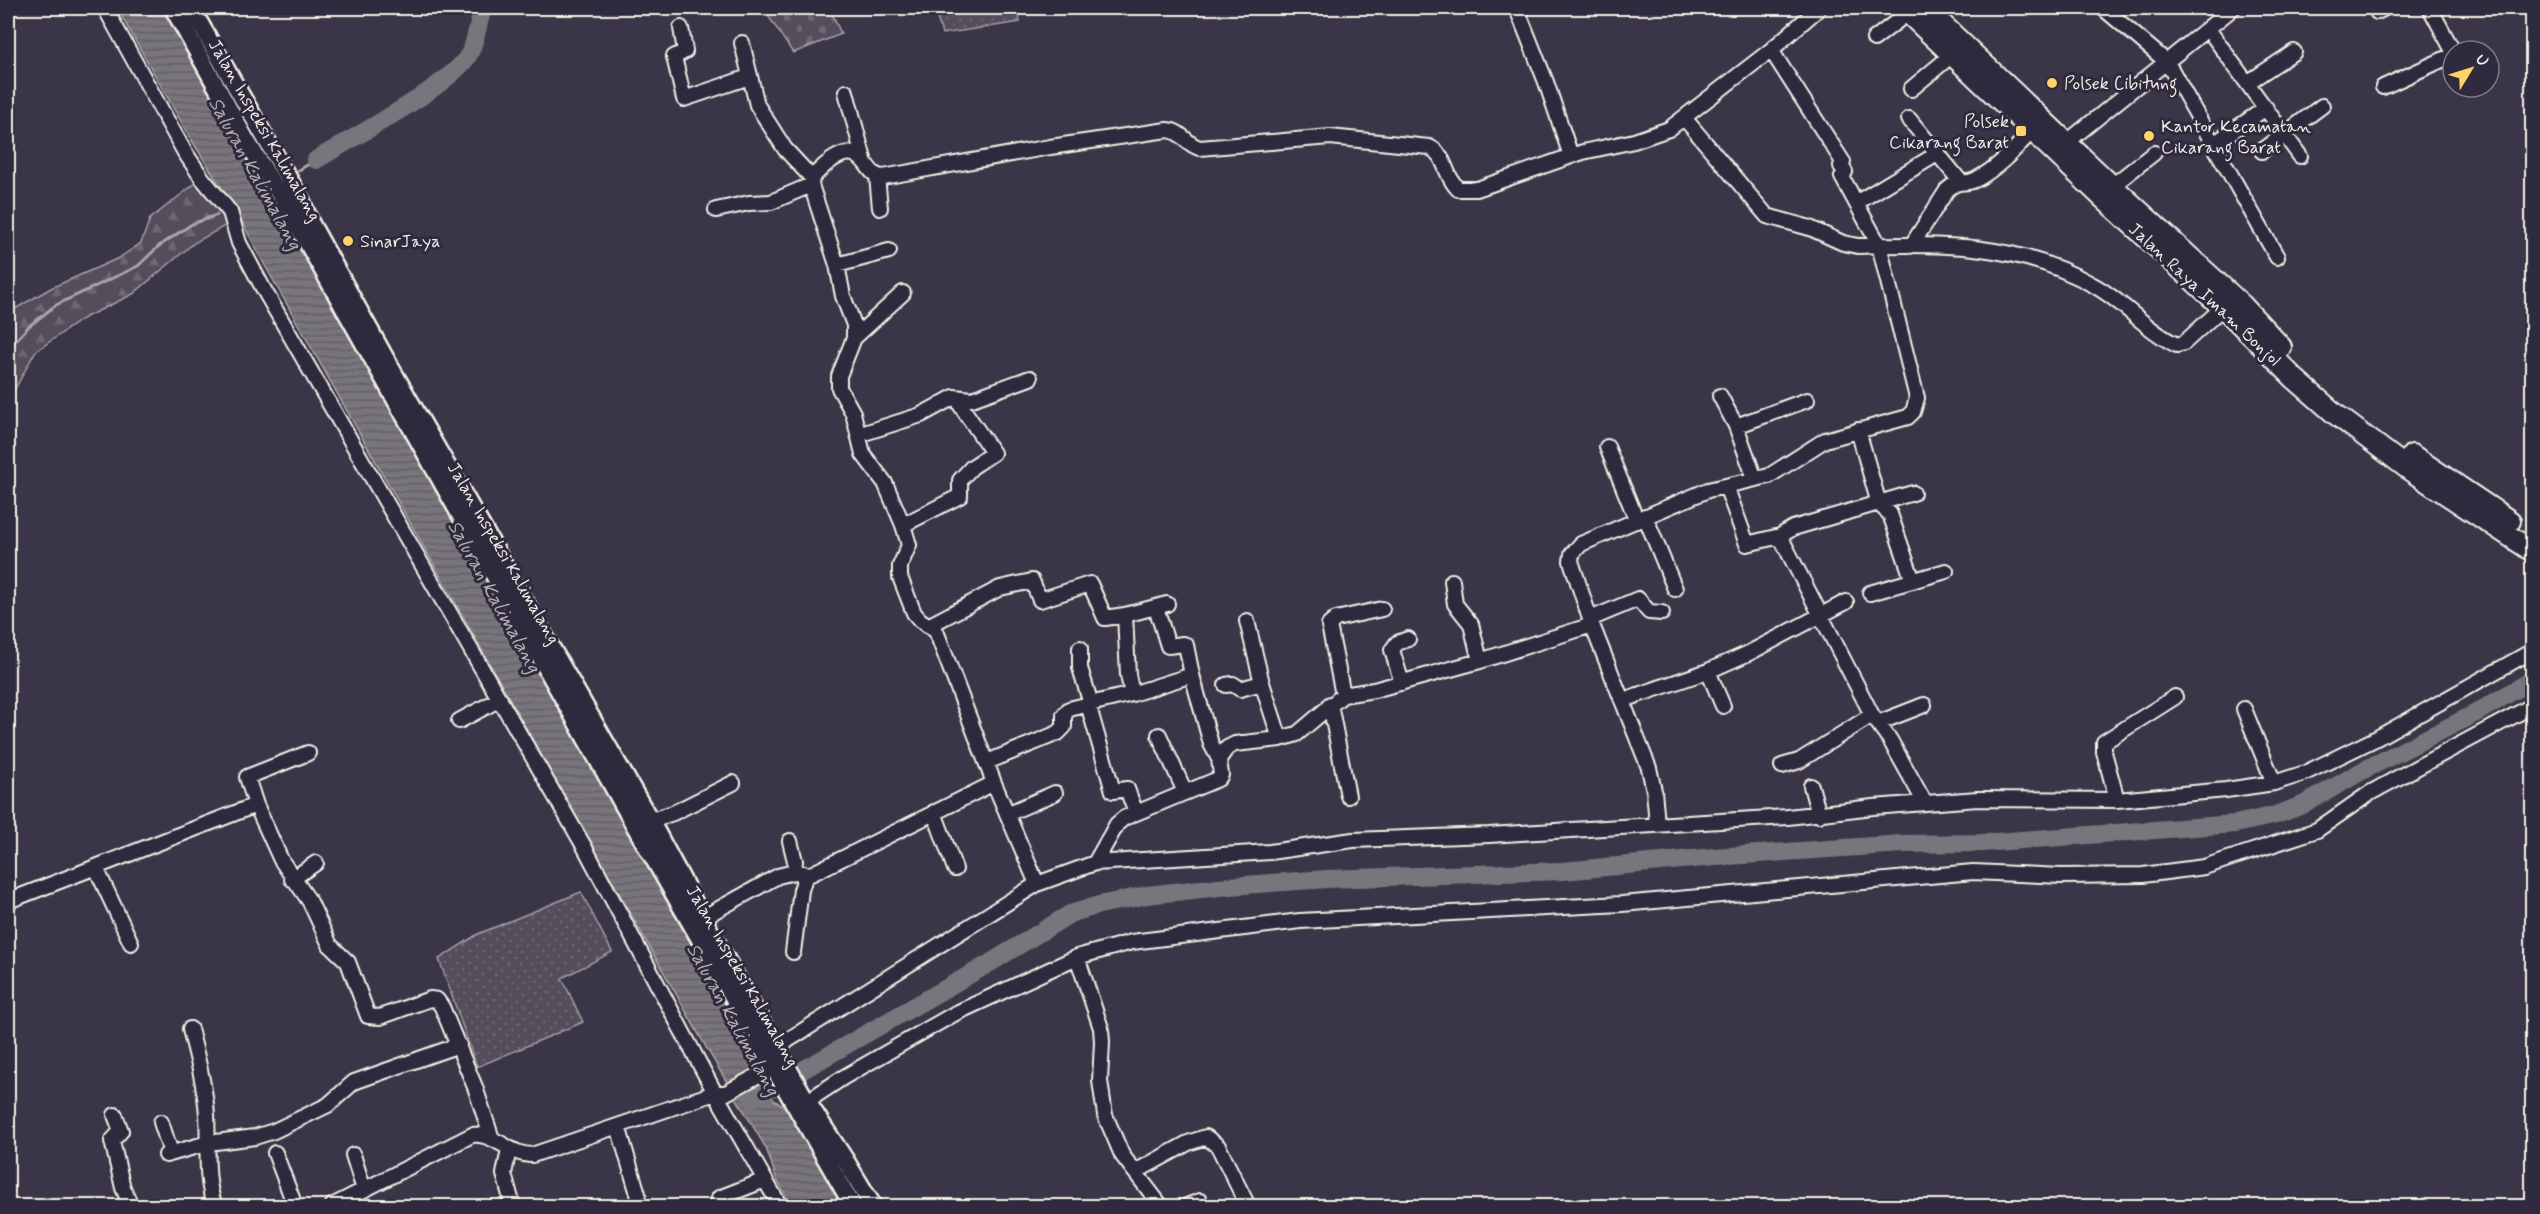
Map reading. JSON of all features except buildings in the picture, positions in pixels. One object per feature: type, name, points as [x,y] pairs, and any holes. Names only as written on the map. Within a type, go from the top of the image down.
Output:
[{"type":"highway","name":"Jalan Raya Imam Bonjol","points":[[1912,9],[1953,54],[2032,131],[2328,392],[2421,462],[2532,535]]},
{"type":"highway","name":"Jalan Raya Imam Bonjol","points":[[1912,9],[2067,142],[2232,309],[2294,378],[2334,413],[2411,471],[2532,551]]},
{"type":"main road","name":"Jalan Inspeksi Kalimalang","points":[[173,8],[246,140],[272,164]]},
{"type":"main road","name":"Jalan Inspeksi Kalimalang","points":[[191,8],[272,164],[383,366],[643,823],[775,1062],[838,1162],[873,1206]]},
{"type":"main road","name":"Jalan Inspeksi Kalimalang","points":[[838,1162],[854,1206]]},
{"type":"street","points":[[105,8],[184,152],[230,212],[239,243],[264,290],[630,929],[721,1093],[780,1206]]},
{"type":"street","points":[[1523,8],[1520,14],[1571,156]]},
{"type":"street","points":[[878,176],[1167,130],[1179,133],[1191,145],[1200,148],[1324,137],[1346,137],[1429,147],[1441,157],[1450,181],[1463,190],[1488,186],[1571,156],[1659,134],[1685,119],[1819,8]]},
{"type":"street","points":[[2103,8],[2167,62],[2215,143],[2277,258]]},
{"type":"street","points":[[2067,142],[2233,8]]},
{"type":"street","points":[[2430,8],[2446,39]]},
{"type":"street","points":[[1874,39],[1912,9]]},
{"type":"street","points":[[681,28],[686,51],[674,57],[684,99],[749,77]]},
{"type":"street","points":[[2208,28],[2300,156]]},
{"type":"street","points":[[742,43],[757,105],[767,122],[812,181],[837,265],[843,296],[854,325],[854,338],[838,382],[853,413],[863,454],[885,483],[903,525],[909,544],[900,566],[900,577],[914,613],[936,631],[994,783],[1037,884]]},
{"type":"street","points":[[1657,824],[1649,768],[1591,622],[1571,561],[1572,554],[1581,544],[1708,490],[1777,472],[1809,448],[1825,440],[1908,417],[1917,405],[1880,245],[1842,177],[1845,173],[1841,166],[1843,162],[1771,50]]},
{"type":"street","points":[[2247,83],[2294,52]]},
{"type":"street","points":[[1911,89],[1953,54]]},
{"type":"street","points":[[2383,87],[2441,59]]},
{"type":"street","points":[[846,92],[866,164]]},
{"type":"street","points":[[2262,152],[2322,106]]},
{"type":"street","points":[[2215,143],[2266,108]]},
{"type":"street","points":[[1685,119],[1767,216],[1810,228],[1849,245],[1980,248],[2019,254],[2054,266],[2096,286],[2177,345],[2184,343],[2232,309]]},
{"type":"street","points":[[1909,119],[1960,181]]},
{"type":"street","points":[[1911,246],[1947,190],[1960,181],[1970,182],[1989,172],[2032,131]]},
{"type":"street","points":[[716,210],[749,203],[771,202],[812,181],[840,155],[847,153],[859,157],[878,176],[880,208]]},
{"type":"street","points":[[1856,203],[1937,153]]},
{"type":"street","points":[[2112,186],[2154,153]]},
{"type":"street","points":[[837,265],[889,251]]},
{"type":"street","points":[[854,338],[903,292]]},
{"type":"street","points":[[858,435],[921,415],[954,397],[967,399],[1030,378]]},
{"type":"street","points":[[1720,396],[1736,426],[1755,479]]},
{"type":"street","points":[[903,525],[960,496],[960,480],[972,467],[993,453],[961,406],[967,399]]},
{"type":"street","points":[[1736,426],[1807,400]]},
{"type":"street","points":[[1858,430],[1879,504],[1890,513],[1913,581]]},
{"type":"street","points":[[1606,447],[1675,589]]},
{"type":"street","points":[[1726,486],[1747,544],[1780,536],[1792,528],[1913,493]]},
{"type":"street","points":[[1780,536],[1875,719],[1890,740],[1924,803]]},
{"type":"street","points":[[1870,593],[1946,571]]},
{"type":"street","points":[[930,625],[1000,588],[1032,581],[1040,600],[1090,584],[1106,618],[1162,605],[1168,646],[1185,645],[1211,744],[1220,759],[1221,775],[1136,813],[1117,824],[1095,863]]},
{"type":"street","points":[[1452,581],[1455,604],[1471,624],[1480,661]]},
{"type":"street","points":[[1220,759],[1227,748],[1235,744],[1280,739],[1303,730],[1343,695],[1402,683],[1480,661],[1591,622],[1638,599],[1649,612],[1662,613]]},
{"type":"street","points":[[1623,700],[1708,671],[1846,602]]},
{"type":"street","points":[[1343,695],[1329,625],[1336,619],[1382,609]]},
{"type":"street","points":[[1125,615],[1128,675],[1132,694]]},
{"type":"street","points":[[1247,621],[1262,683],[1280,739]]},
{"type":"street","points":[[1402,683],[1392,650],[1397,643],[1408,639]]},
{"type":"street","points":[[1080,648],[1080,668],[1113,791],[1127,789],[1136,813]]},
{"type":"street","points":[[332,1206],[465,1137],[477,1135],[492,1139],[516,1153],[532,1155],[721,1093],[775,1062],[788,1040],[1037,884],[1095,863],[1270,852],[1353,840],[1467,836],[1819,815],[1874,807],[1978,799],[2117,800],[2274,783],[2297,776],[2355,749],[2532,651]]},
{"type":"street","points":[[1708,671],[1723,706]]},
{"type":"street","points":[[987,762],[1058,733],[1064,727],[1065,712],[1192,675]]},
{"type":"street","points":[[1226,685],[1233,684],[1240,689],[1262,683]]},
{"type":"street","points":[[2117,800],[2104,752],[2104,742],[2175,697]]},
{"type":"street","points":[[459,721],[500,699]]},
{"type":"street","points":[[1330,704],[1348,796]]},
{"type":"street","points":[[1782,766],[1799,760],[1875,719],[1924,705]]},
{"type":"street","points":[[800,1104],[910,1038],[1077,957],[1132,942],[1300,921],[1622,904],[1973,872],[2061,876],[2143,875],[2204,867],[2317,830],[2402,776],[2532,706]]},
{"type":"street","points":[[2244,709],[2274,783]]},
{"type":"street","points":[[1159,735],[1185,792]]},
{"type":"street","points":[[308,753],[247,777],[256,805],[281,860],[310,902],[330,945],[348,962],[368,1016],[381,1017],[430,999],[437,1000],[476,1087],[492,1139]]},
{"type":"street","points":[[643,823],[672,813],[733,783]]},
{"type":"street","points":[[697,921],[778,876],[800,873],[994,783]]},
{"type":"street","points":[[1811,786],[1819,815]]},
{"type":"street","points":[[1007,814],[1055,793]]},
{"type":"street","points":[[8,901],[256,805]]},
{"type":"street","points":[[934,812],[947,827],[955,869]]},
{"type":"street","points":[[790,841],[800,873],[801,890],[793,952]]},
{"type":"street","points":[[292,879],[316,863]]},
{"type":"street","points":[[96,868],[131,943]]},
{"type":"street","points":[[1077,957],[1101,1028],[1100,1081],[1105,1115],[1122,1155],[1161,1206]]},
{"type":"street","points":[[190,1029],[201,1078],[208,1143],[209,1182],[214,1206]]},
{"type":"street","points":[[161,1122],[169,1154],[208,1143],[255,1137],[274,1131],[328,1105],[347,1088],[365,1077],[459,1045]]},
{"type":"street","points":[[115,1115],[121,1131],[112,1141],[116,1163],[131,1206]]},
{"type":"street","points":[[618,1126],[638,1194]]},
{"type":"street","points":[[1135,1172],[1188,1143],[1206,1137],[1218,1146],[1248,1206]]},
{"type":"street","points":[[509,1149],[504,1174],[513,1206]]},
{"type":"street","points":[[275,1153],[295,1206]]},
{"type":"street","points":[[353,1155],[364,1190]]},
{"type":"street","points":[[719,1198],[765,1180]]},
{"type":"street","points":[[1187,1206],[1200,1201]]},
{"type":"green space","points":[[763,8],[830,8],[841,34],[793,53]]},
{"type":"green space","points":[[934,8],[1018,8],[1020,22],[942,34]]},
{"type":"green space","points":[[201,179],[232,222],[194,243],[133,294],[82,319],[35,352],[8,402],[8,313],[51,288],[119,258],[141,243],[150,219]]},
{"type":"green space","points":[[581,892],[612,952],[562,978],[583,1022],[477,1067],[439,959],[478,934]]},
{"type":"water","name":"Saluran Kalimalang","points":[[117,8],[165,8],[736,1024],[758,1053],[758,1071],[773,1099],[791,1112],[845,1206],[792,1206],[777,1180],[766,1148],[706,1047],[238,214],[191,139]]},
{"type":"waterway","points":[[316,160],[421,97],[458,68],[471,51],[483,8]]},
{"type":"waterway","points":[[297,171],[316,160]]},
{"type":"waterway","points":[[8,349],[29,326],[56,305],[138,266],[159,246],[192,224],[217,215]]},
{"type":"waterway","name":"Saluran Kalimalang","points":[[752,1099],[990,963],[1070,914],[1099,905],[1147,895],[1327,879],[1563,871],[1714,857],[1902,844],[1982,843],[2235,824],[2276,815],[2305,804],[2362,771],[2476,713],[2532,680]]},
{"type":"place","name":"Polsek Cibitung","points":[[2052,83]]},
{"type":"place","name":"Polsek Cikarang Barat","points":[[2021,131]]},
{"type":"place","name":"Kantor Kecamatan Cikarang Barat","points":[[2149,136]]},
{"type":"place","name":"SinarJaya","points":[[348,241]]}]
